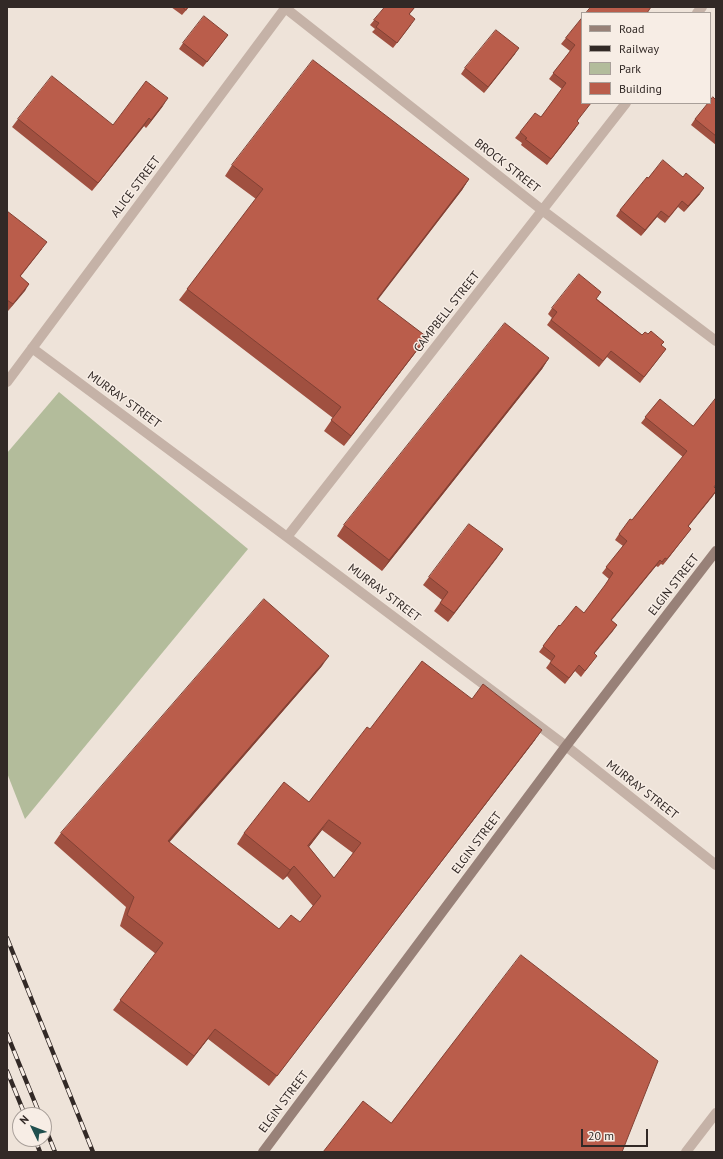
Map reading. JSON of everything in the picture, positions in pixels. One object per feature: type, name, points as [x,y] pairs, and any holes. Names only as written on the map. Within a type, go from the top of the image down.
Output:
[{"type":"main road","name":"ELGIN STREET","points":[[263,1152],[566,746],[716,551]]},
{"type":"street","name":"BROCK STREET","points":[[285,7],[542,210],[716,341]]},
{"type":"street","name":"ALICE STREET","points":[[7,382],[285,7]]},
{"type":"street","name":"CAMPBELL STREET","points":[[287,537],[625,104]]},
{"type":"street","name":"MURRAY STREET","points":[[32,348],[566,746],[716,865]]},
{"type":"street","points":[[686,1152],[716,1113]]},
{"type":"green space","points":[[59,392],[248,549],[25,819],[7,773],[7,453]]},
{"type":"building","points":[[385,7],[415,7],[409,14],[415,19],[397,43],[376,27],[379,23],[374,20]]},
{"type":"building","points":[[591,7],[651,7],[648,12],[587,12]]},
{"type":"building","points":[[204,16],[228,35],[207,62],[183,43]]},
{"type":"building","points":[[581,19],[581,104],[590,104],[577,121],[579,123],[551,159],[525,139],[527,138],[520,132],[535,113],[541,117],[566,83],[553,73],[575,45],[566,38]]},
{"type":"building","points":[[496,30],[519,48],[488,87],[465,68]]},
{"type":"building","points":[[313,60],[469,179],[377,299],[427,337],[351,436],[331,420],[341,407],[187,289],[263,189],[232,165]]},
{"type":"building","points":[[52,76],[113,125],[146,81],[168,98],[151,120],[149,118],[98,183],[18,119]]},
{"type":"building","points":[[713,97],[716,100],[716,136],[695,119],[707,104],[711,104]]},
{"type":"building","points":[[663,160],[683,177],[686,173],[704,188],[688,206],[682,201],[669,217],[661,211],[645,230],[620,210]]},
{"type":"building","points":[[7,211],[47,242],[20,276],[29,284],[13,304],[7,300]]},
{"type":"building","points":[[579,274],[601,292],[596,299],[642,335],[645,332],[648,334],[651,331],[664,342],[661,345],[666,349],[644,377],[611,351],[603,361],[551,320],[557,312],[552,308]]},
{"type":"building","points":[[505,323],[549,358],[389,560],[344,525]]},
{"type":"building","points":[[716,398],[716,484],[714,487],[716,491],[688,526],[691,529],[667,559],[665,558],[662,562],[660,560],[611,620],[617,625],[594,653],[597,656],[585,671],[579,665],[569,678],[550,663],[555,656],[543,646],[576,606],[584,613],[605,585],[613,573],[606,567],[627,541],[619,534],[687,451],[645,417],[660,399],[693,426]]},
{"type":"building","points":[[469,524],[503,549],[454,613],[440,603],[448,592],[429,577]]},
{"type":"building","points":[[264,599],[329,656],[168,841],[279,929],[291,915],[300,922],[321,896],[294,866],[290,870],[244,833],[284,782],[309,802],[367,727],[370,729],[422,661],[472,699],[483,684],[542,730],[277,1076],[215,1029],[194,1056],[120,1000],[163,943],[127,915],[134,897],[61,833]],"holes":[[[329,820],[361,843],[334,878],[308,846]]]},
{"type":"building","points":[[521,955],[658,1061],[622,1152],[323,1152],[363,1101],[391,1123]]},
{"type":"railway","points":[[7,938],[93,1152]]},
{"type":"railway","points":[[7,1034],[37,1107]]},
{"type":"railway","points":[[7,1071],[22,1107]]},
{"type":"railway","points":[[52,1145],[55,1152]]},
{"type":"railway","points":[[38,1147],[40,1152]]}]
